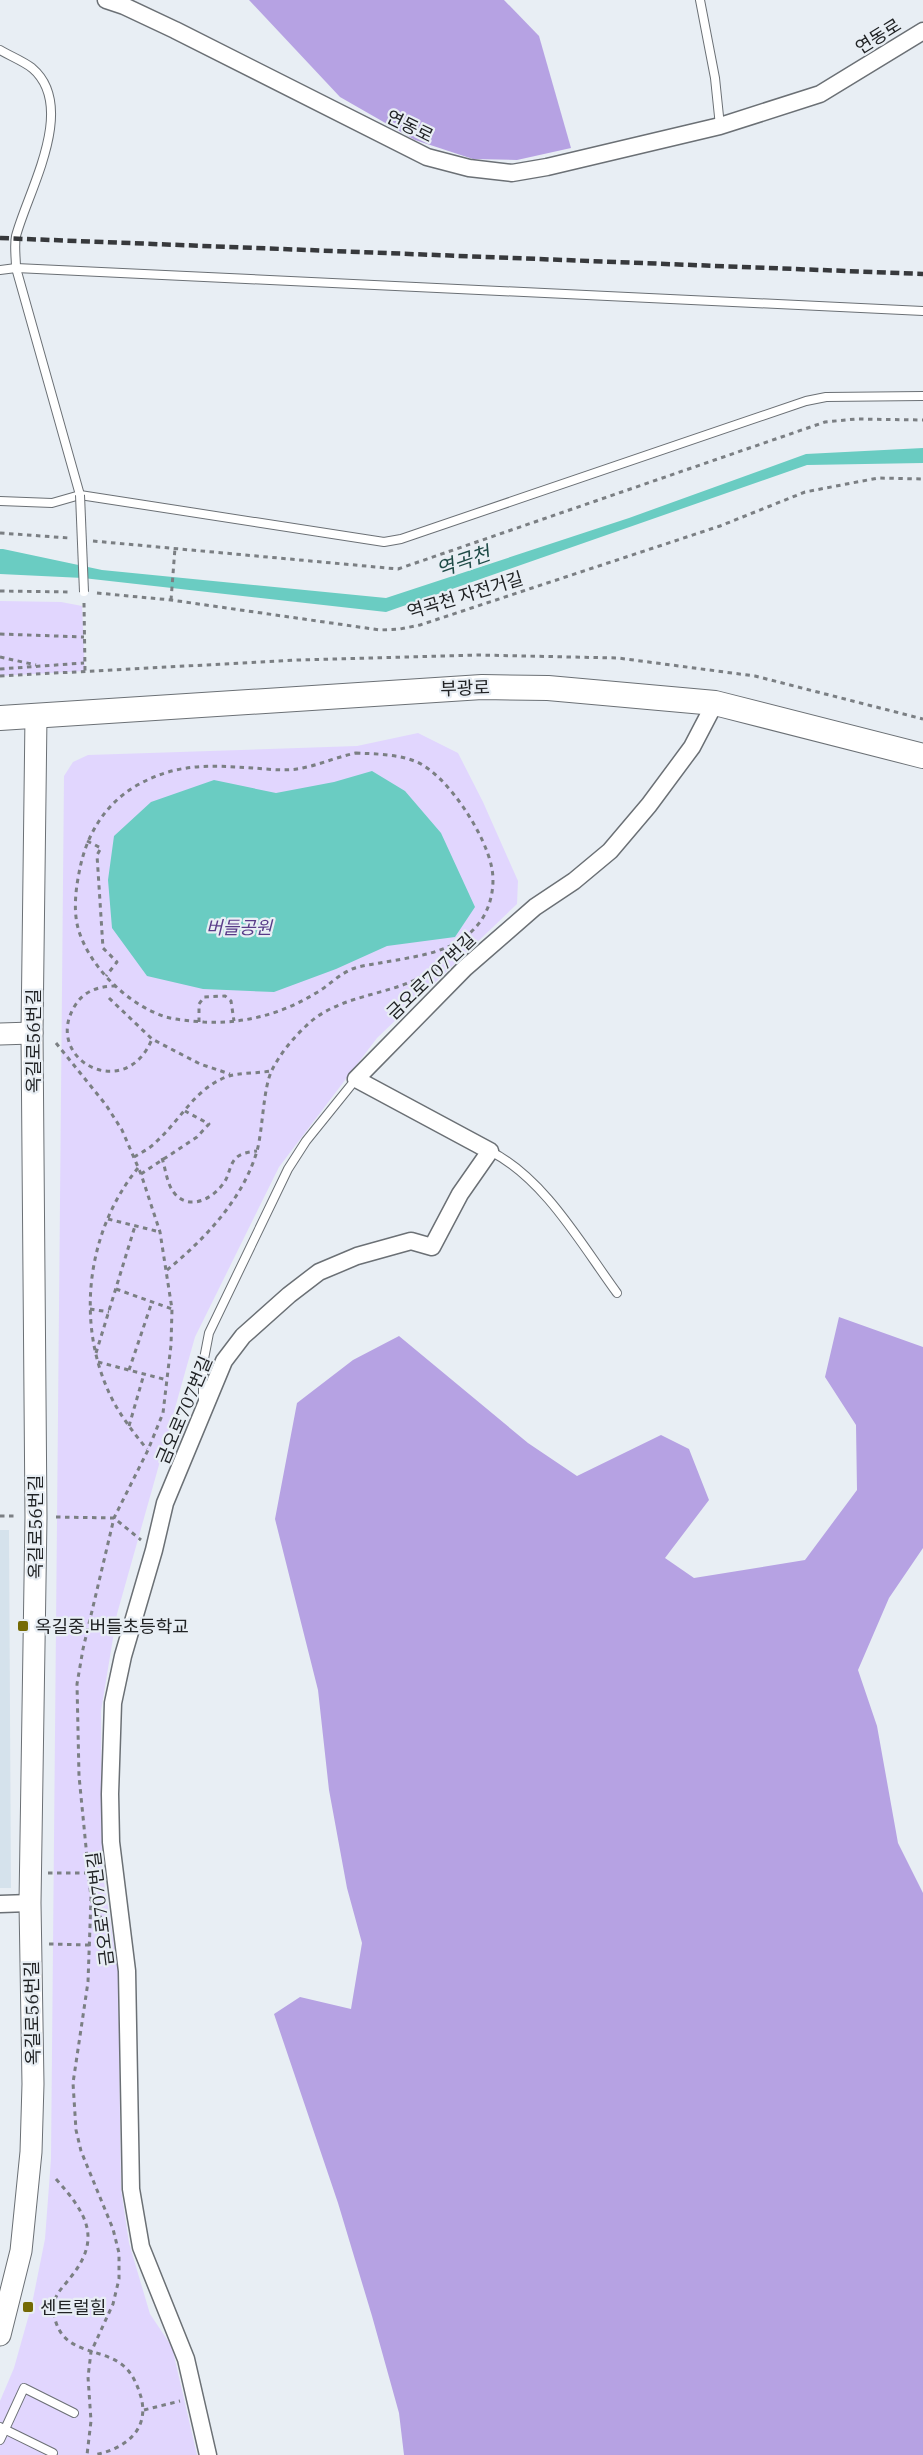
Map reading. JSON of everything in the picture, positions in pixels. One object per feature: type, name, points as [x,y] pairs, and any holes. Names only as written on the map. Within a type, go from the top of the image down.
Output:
[{"type":"main road","name":"부광로","points":[[0,718],[482,687],[548,688],[715,703],[923,756]]},
{"type":"street","name":"연동로","points":[[106,0],[175,30],[427,157],[469,168],[512,173],[547,168],[720,126],[819,94],[923,32]]},
{"type":"street","name":"금오로707번길","points":[[356,1079],[465,968],[535,907],[574,881],[610,851],[649,805],[692,747],[715,703]]},
{"type":"street","name":"옥길로56번길","points":[[0,2336],[21,2251],[31,2152],[33,2084],[30,1903],[36,1516],[32,1033],[36,716]]},
{"type":"street","points":[[0,1034],[32,1033]]},
{"type":"street","points":[[356,1079],[490,1151]]},
{"type":"street","name":"금오로707번길","points":[[208,2455],[186,2359],[141,2247],[131,2189],[128,1971],[111,1842],[110,1794],[113,1704],[123,1656],[154,1550],[165,1503],[224,1361],[243,1336],[319,1272],[357,1256],[411,1240],[432,1247],[460,1194],[490,1151]]},
{"type":"street","points":[[0,1904],[30,1903]]},
{"type":"lane","points":[[700,0],[715,78],[720,126]]},
{"type":"lane","points":[[0,50],[33,69],[48,90],[51,109],[47,145],[15,238],[16,268],[80,495],[84,592]]},
{"type":"lane","points":[[0,270],[16,268],[923,311]]},
{"type":"lane","points":[[0,501],[52,503],[80,495],[384,542],[401,539],[806,401],[826,397],[923,396]]},
{"type":"lane","points":[[202,1415],[203,1364],[209,1333],[288,1168],[306,1141],[356,1079]]},
{"type":"lane","points":[[490,1151],[522,1170],[541,1190],[616,1293]]},
{"type":"lane","points":[[0,2440],[3,2428],[24,2388],[74,2413]]},
{"type":"lane","points":[[3,2428],[53,2453],[52,2455]]},
{"type":"path","name":"역곡천 자전거길","points":[[0,591],[84,592],[171,600],[380,630],[400,629],[420,625],[720,526],[805,492],[878,478],[923,479]]},
{"type":"path","points":[[171,600],[176,548]]},
{"type":"path","points":[[84,592],[85,671]]},
{"type":"path","points":[[0,634],[84,637]]},
{"type":"path","points":[[0,657],[42,666]]},
{"type":"path","points":[[0,669],[84,663]]},
{"type":"path","points":[[356,753],[378,754],[418,763],[445,783],[457,797],[485,849],[493,879],[487,909],[481,921],[472,931],[444,950],[347,971],[315,994],[278,1012],[234,1021],[199,1022],[164,1016],[134,1000],[106,976],[85,945],[77,919],[76,893],[87,841],[97,824],[121,796],[154,777],[192,765],[297,769],[356,753]]},
{"type":"path","points":[[87,841],[101,848],[97,855],[103,948],[117,962],[106,976]]},
{"type":"path","points":[[167,1270],[195,1248],[220,1218],[238,1190],[257,1151],[271,1071],[307,1024],[326,1011],[344,1003],[401,986],[448,963],[465,968]]},
{"type":"path","points":[[118,986],[103,986],[90,991],[78,1000],[70,1012],[67,1026],[68,1040],[74,1053],[84,1064],[97,1070],[118,1071],[137,1063],[146,1052],[152,1039]]},
{"type":"path","points":[[199,1022],[199,1004],[204,997],[225,996],[231,1001],[234,1021]]},
{"type":"path","points":[[109,998],[152,1039],[200,1064],[231,1075],[271,1071]]},
{"type":"path","points":[[134,1157],[155,1144],[185,1111],[193,1098],[204,1089],[231,1075]]},
{"type":"path","points":[[141,1174],[197,1137],[209,1124],[185,1111]]},
{"type":"path","points":[[162,1158],[170,1186],[176,1195],[187,1202],[201,1203],[219,1190],[226,1181],[236,1158],[245,1153],[257,1151]]},
{"type":"path","points":[[138,1168],[116,1199],[108,1219],[94,1261],[90,1285],[90,1309],[96,1354],[107,1390],[129,1426],[148,1450]]},
{"type":"path","points":[[108,1219],[160,1232]]},
{"type":"path","points":[[96,1354],[135,1226]]},
{"type":"path","points":[[116,1289],[172,1310]]},
{"type":"path","points":[[129,1370],[152,1302]]},
{"type":"path","points":[[90,1309],[109,1312]]},
{"type":"path","points":[[98,1362],[167,1380]]},
{"type":"path","points":[[129,1426],[144,1374]]},
{"type":"path","points":[[36,1516],[114,1518],[154,1550]]},
{"type":"path","points":[[31,1873],[88,1873]]},
{"type":"path","points":[[31,1944],[90,1944]]},
{"type":"path","points":[[56,2179],[82,2211],[88,2224],[89,2243],[83,2260],[59,2290],[54,2302],[54,2315],[60,2330],[79,2348],[109,2357],[125,2367],[134,2379],[144,2410],[140,2426],[128,2441],[110,2452],[93,2455]]},
{"type":"path","points":[[144,2410],[195,2397]]},
{"type":"shaded area","points":[[249,0],[504,0],[539,36],[571,148],[517,160],[473,159],[415,140],[340,97]]},
{"type":"shaded area","points":[[923,448],[923,463],[807,465],[386,612],[83,578],[0,574],[0,549],[3,549],[102,570],[386,598],[629,518],[806,454]]},
{"type":"shaded area","points":[[372,771],[405,791],[441,833],[475,907],[455,937],[387,946],[336,969],[274,992],[203,989],[147,976],[112,928],[108,880],[114,836],[151,802],[214,780],[276,793],[334,782]]},
{"type":"shaded area","points":[[839,1317],[923,1347],[923,1548],[889,1598],[858,1670],[877,1726],[898,1843],[923,1893],[923,2455],[404,2455],[399,2413],[372,2316],[338,2203],[274,2014],[300,1997],[351,2009],[362,1943],[347,1888],[329,1790],[318,1690],[275,1519],[297,1403],[353,1360],[399,1336],[528,1443],[577,1476],[661,1435],[689,1449],[709,1500],[665,1558],[694,1578],[805,1560],[857,1490],[856,1425],[825,1377]]},
{"type":"shaded area","points":[[0,1530],[9,1530],[11,1888],[0,1888]]},
{"type":"green space","points":[[0,601],[61,602],[82,606],[85,671],[0,676]]},
{"type":"green space","name":"버들공원","points":[[418,733],[458,753],[483,802],[518,881],[517,904],[377,1038],[279,1167],[195,1337],[117,1614],[101,1711],[102,1869],[118,1971],[121,2189],[129,2243],[150,2314],[172,2347],[197,2455],[0,2455],[0,2401],[14,2368],[32,2304],[45,2239],[51,2159],[64,776],[73,762],[88,755],[357,746]]},
{"type":"railway","points":[[0,238],[923,274]]},
{"type":"place","name":"옥길중.버들초등학교","points":[[23,1626]]},
{"type":"place","name":"센트럴힐","points":[[28,2307]]},
{"type":"water label","name":"역곡천","points":[[463,561]]}]
